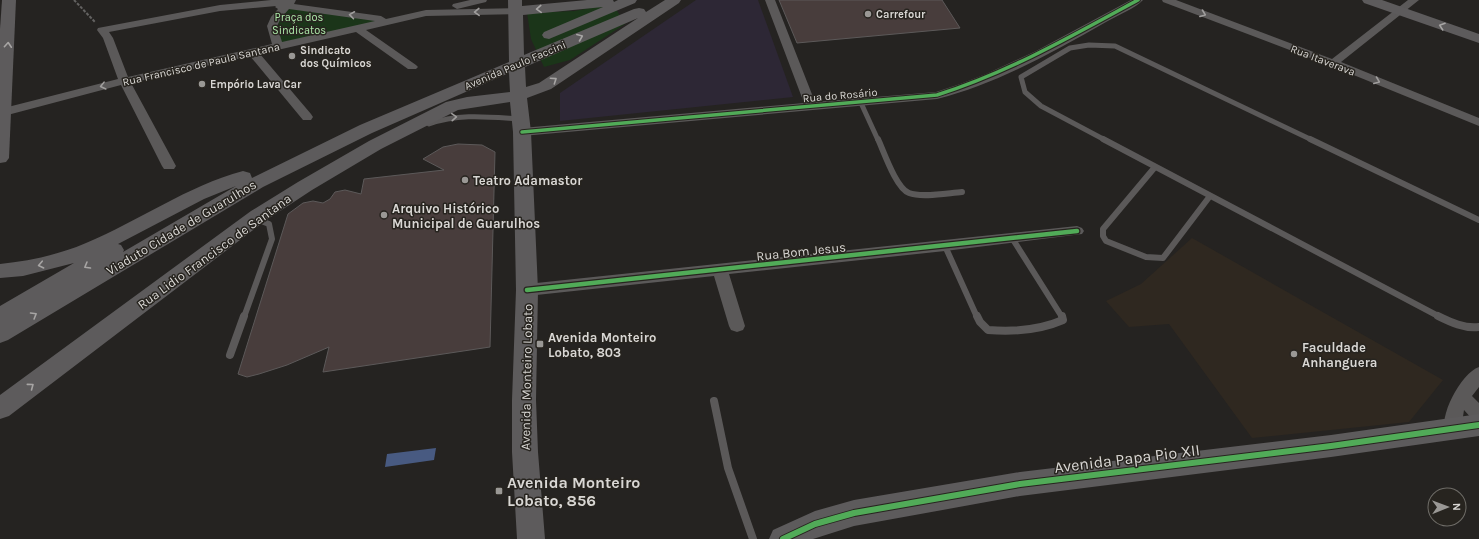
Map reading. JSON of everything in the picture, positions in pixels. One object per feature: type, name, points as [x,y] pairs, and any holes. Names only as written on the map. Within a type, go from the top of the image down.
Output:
[{"type":"main road","points":[[0,158],[9,0]]},
{"type":"main road","points":[[516,5],[573,6],[619,0]]},
{"type":"main road","name":"Avenida Paulo Faccini","points":[[518,57],[630,0]]},
{"type":"main road","name":"Avenida Paulo Faccini","points":[[362,124],[518,57],[631,16],[662,0]]},
{"type":"main road","name":"Rua Lidio Francisco de Santana","points":[[0,409],[256,217],[305,186],[375,145],[452,106],[466,102],[518,96],[546,86],[674,0]]},
{"type":"main road","points":[[1369,0],[1479,39]]},
{"type":"main road","name":"Avenida Monteiro Lobato","points":[[516,5],[518,96],[522,126],[527,290],[524,400],[525,452],[531,539]]},
{"type":"main road","name":"Viaduto Cidade de Guarulhos","points":[[0,316],[243,177],[362,124]]},
{"type":"main road","name":"Viaduto Cidade de Guarulhos","points":[[0,334],[256,183],[362,124]]},
{"type":"main road","points":[[0,271],[23,269],[68,258],[94,248],[197,196],[243,177]]},
{"type":"main road","name":"Avenida Papa Pio XII","points":[[783,539],[815,524],[854,513],[1020,484],[1452,430],[1479,425]]},
{"type":"street","name":"Rua Francisco de Paula Santana","points":[[2,112],[124,81],[482,0]]},
{"type":"street","points":[[770,0],[811,107]]},
{"type":"street","name":"Rua do Rosário","points":[[522,126],[811,107],[937,95],[971,85],[1029,59],[1138,0]]},
{"type":"street","name":"Rua Itaverava","points":[[1167,0],[1333,63],[1479,122]]},
{"type":"street","points":[[1333,63],[1414,0]]},
{"type":"street","points":[[278,46],[272,26],[276,17],[290,2]]},
{"type":"street","points":[[169,166],[124,81],[105,34],[228,15],[290,2],[391,21]]},
{"type":"street","name":"Rua Francisco de Paula Santana","points":[[426,13],[516,5]]},
{"type":"street","points":[[357,28],[412,67]]},
{"type":"street","points":[[253,52],[307,117]]},
{"type":"street","name":"Rua Bom Jesus","points":[[527,290],[1077,231]]},
{"type":"street","points":[[720,270],[738,326]]},
{"type":"street","points":[[1452,430],[1455,411],[1462,396],[1479,374]]},
{"type":"street","points":[[1462,396],[1479,415]]},
{"type":"lane","points":[[1479,220],[1115,46],[1089,45],[1070,48],[1021,76],[1025,92],[1041,106],[1448,321],[1472,328],[1479,327]]},
{"type":"lane","points":[[862,103],[898,182],[908,192],[924,195],[962,192]]},
{"type":"lane","points":[[256,217],[285,205],[352,164],[439,120],[467,116],[522,126]]},
{"type":"lane","points":[[1155,167],[1103,229],[1103,236],[1106,241],[1146,257],[1163,258],[1210,196]]},
{"type":"lane","points":[[230,355],[272,239],[272,228],[268,222],[256,217]]},
{"type":"lane","points":[[946,246],[980,322],[988,330],[1001,331],[1054,325],[1063,320],[1062,313],[1012,238]]},
{"type":"lane","points":[[714,401],[728,468],[753,539]]},
{"type":"path","points":[[74,0],[105,34]]},
{"type":"shaded area","points":[[696,0],[758,0],[793,97],[560,121],[560,93]]},
{"type":"shaded area","name":"Faculdade Anhanguera","points":[[1192,238],[1443,380],[1409,422],[1252,438],[1169,324],[1129,327],[1106,301],[1141,284]]},
{"type":"green space","points":[[613,4],[625,24],[570,60],[544,67],[531,39],[527,13],[574,11]]},
{"type":"green space","name":"Praça dos Sindicatos","points":[[291,7],[379,21],[281,43],[278,21]]},
{"type":"water","points":[[436,448],[434,460],[385,467],[387,454]]},
{"type":"building","name":"Carrefour","points":[[779,0],[942,0],[960,28],[797,43]]},
{"type":"building","points":[[458,144],[482,145],[495,152],[490,347],[323,372],[329,347],[287,365],[259,374],[247,377],[238,374],[288,214],[303,203],[313,201],[323,203],[330,199],[335,192],[345,190],[361,194],[364,179],[444,170],[423,159],[443,147]]},
{"type":"cycle path","points":[[522,132],[937,95],[990,77],[1065,40],[1138,0]]},
{"type":"cycle path","points":[[527,290],[1077,231]]},
{"type":"cycle path","points":[[783,539],[815,524],[854,513],[1020,484],[1331,446],[1479,425]]},
{"type":"place","name":"Carrefour","points":[[868,14]]},
{"type":"place","name":"Sindicato dos Químicos","points":[[292,56]]},
{"type":"place","name":"Empório Lava Car","points":[[202,84]]},
{"type":"place","name":"Teatro Adamastor","points":[[465,180]]},
{"type":"place","name":"Arquivo Histórico Municipal de Guarulhos","points":[[384,215]]},
{"type":"place","name":"Avenida Monteiro Lobato, 803","points":[[540,344]]},
{"type":"place","name":"Faculdade Anhanguera","points":[[1294,354]]},
{"type":"place","name":"Avenida Monteiro Lobato, 856","points":[[499,491]]}]
